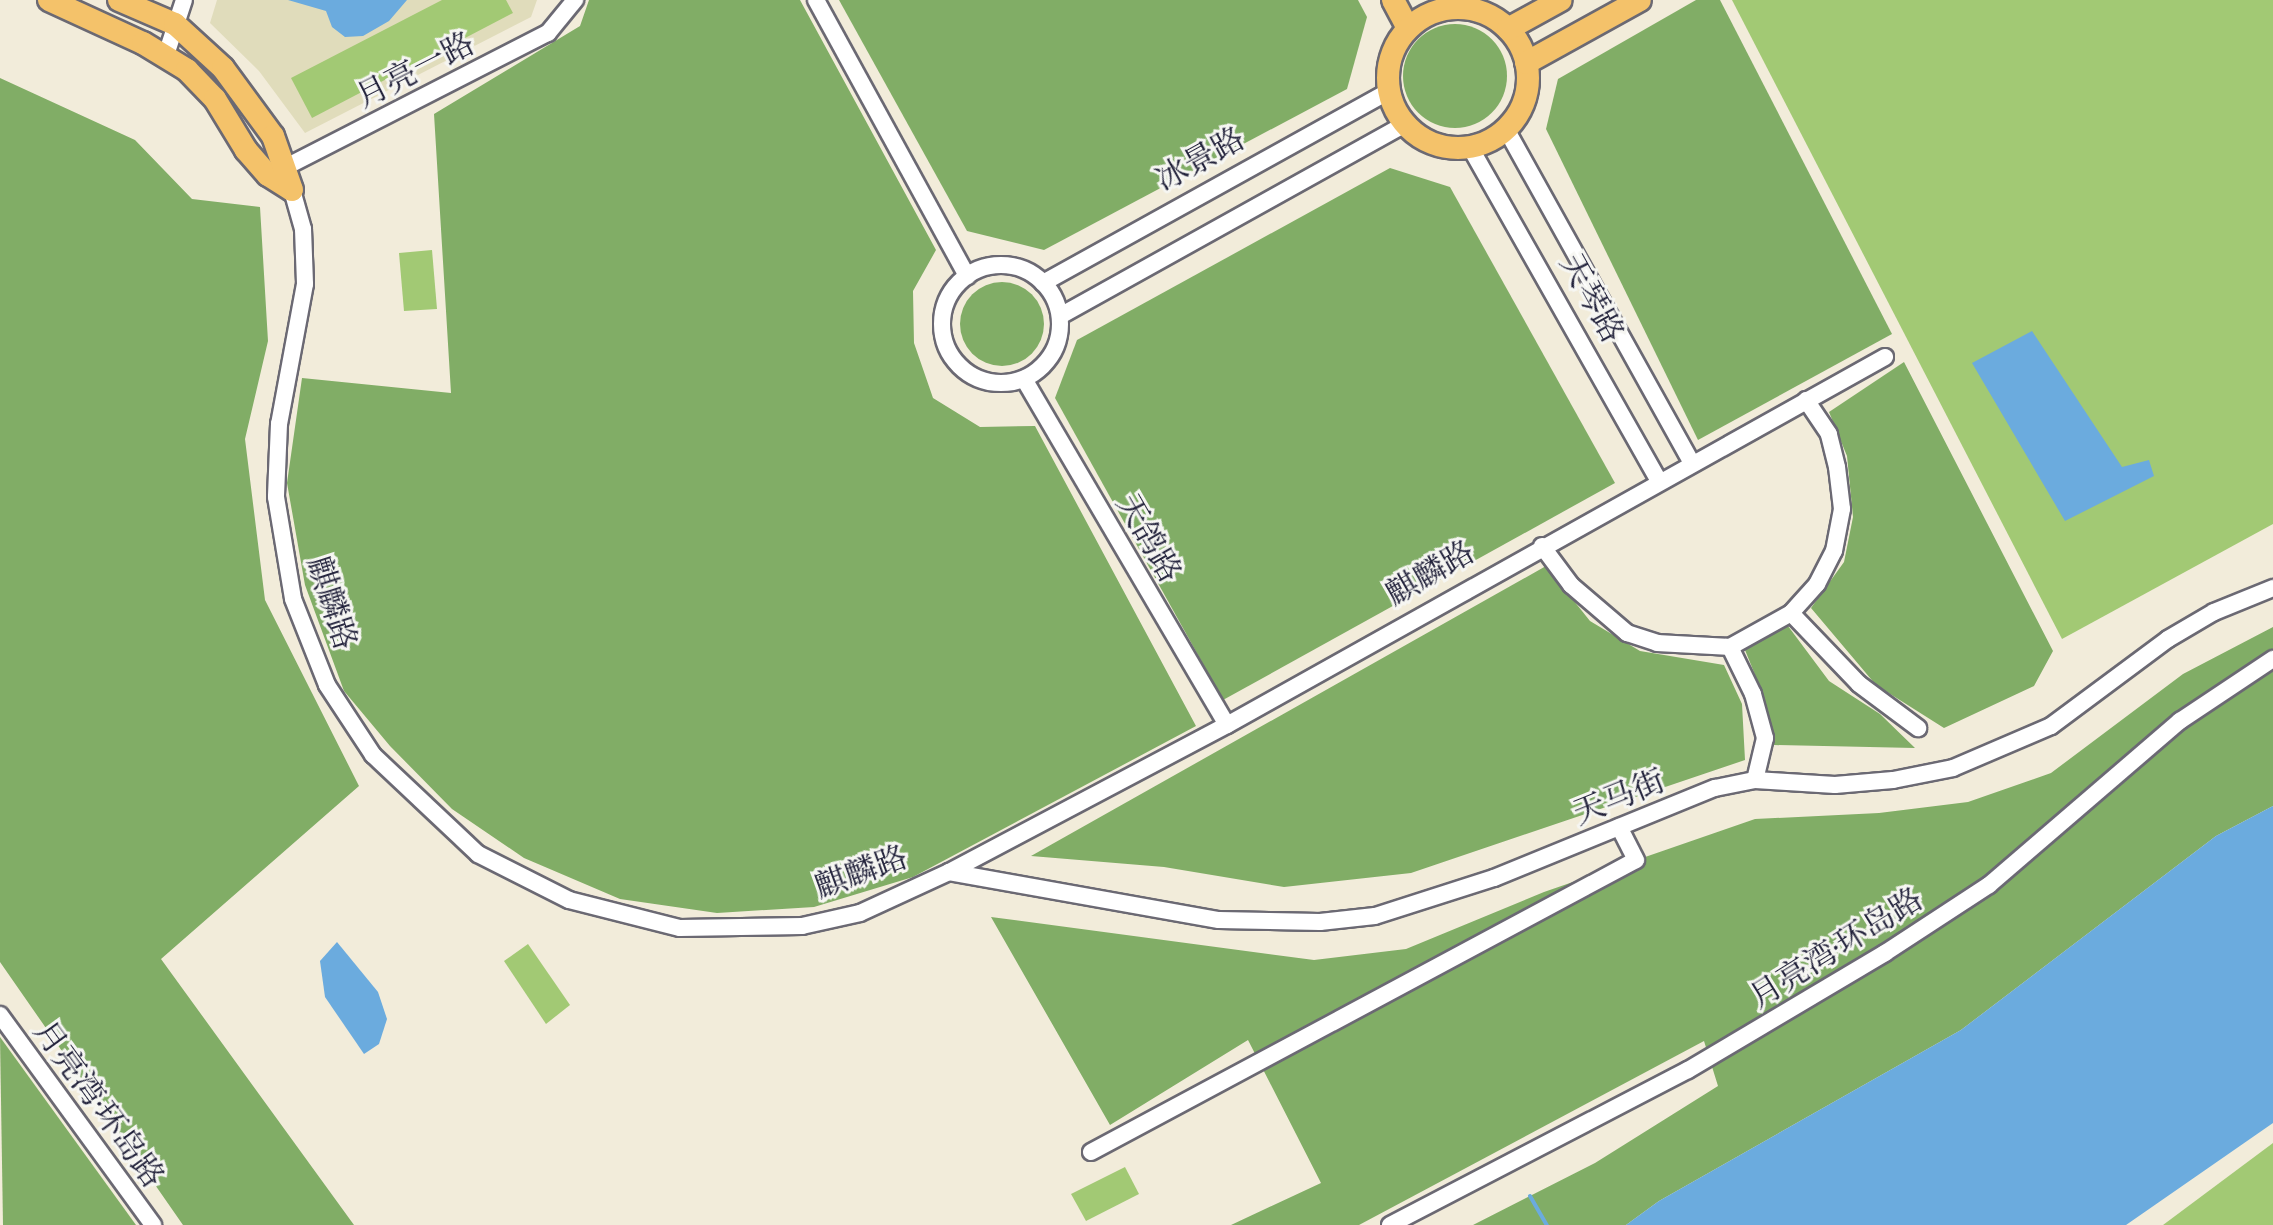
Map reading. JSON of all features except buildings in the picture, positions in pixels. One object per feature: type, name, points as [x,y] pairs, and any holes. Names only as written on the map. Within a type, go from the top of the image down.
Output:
[{"type":"main road","name":"麒麟路","points":[[49,0],[166,55],[202,85],[292,190]]},
{"type":"main road","name":"麒麟路","points":[[119,0],[175,24],[205,49],[246,96],[278,171]]},
{"type":"main road","points":[[1393,0],[1408,28]]},
{"type":"main road","points":[[1508,29],[1561,0]]},
{"type":"main road","points":[[1526,63],[1640,0]]},
{"type":"main road","points":[[1438,5],[1488,15],[1508,29],[1526,63],[1528,87],[1506,129],[1470,147],[1446,147],[1424,139],[1405,124],[1389,91],[1392,57],[1408,28],[1438,5]]},
{"type":"street","points":[[166,55],[184,0]]},
{"type":"street","name":"月亮一路","points":[[278,171],[548,33],[575,0]]},
{"type":"street","points":[[816,0],[967,276]]},
{"type":"street","name":"冰景路","points":[[1043,283],[1389,91]]},
{"type":"street","points":[[1060,316],[1405,124]]},
{"type":"street","name":"天琴路","points":[[1506,129],[1692,463]]},
{"type":"street","name":"天琴路","points":[[1470,147],[1659,481]]},
{"type":"street","name":"麒麟路","points":[[292,190],[303,229],[305,284],[276,456],[285,569],[311,649],[334,697],[373,755],[407,792],[478,854],[538,888],[603,912],[680,928],[802,926],[860,913],[949,872],[1227,725],[1542,546],[1885,357]]},
{"type":"street","points":[[1014,267],[1043,283],[1060,316],[1053,354],[1024,379],[986,381],[969,374],[950,352],[942,325],[945,307],[967,276],[982,269],[1014,267]]},
{"type":"street","name":"天鸽路","points":[[1024,379],[1227,725]]},
{"type":"street","points":[[1542,546],[1571,585],[1627,633],[1669,645],[1730,647],[1791,613],[1817,584],[1834,551],[1842,509],[1829,434],[1806,400]]},
{"type":"street","name":"天马街","points":[[949,872],[1219,920],[1320,922],[1375,916],[1445,897],[1715,788],[1755,780],[1835,785],[1953,768],[2051,726],[2168,639],[2214,612],[2273,588]]},
{"type":"street","points":[[1791,613],[1859,684],[1918,728]]},
{"type":"street","points":[[1730,647],[1753,694],[1765,738],[1755,780]]},
{"type":"street","name":"月亮湾·环岛路","points":[[1390,1225],[1688,1070],[1885,953],[1989,885],[2180,721],[2273,659]]},
{"type":"street","points":[[1091,1152],[1636,860],[1619,827]]},
{"type":"street","name":"月亮湾·环岛路","points":[[0,1015],[153,1225]]},
{"type":"shaded area","points":[[217,0],[537,0],[531,17],[305,133],[259,71],[210,23]]},
{"type":"green space","points":[[442,0],[506,0],[513,13],[312,118],[291,78]]},
{"type":"green space","points":[[589,0],[800,0],[936,250],[913,291],[914,343],[933,398],[980,427],[1035,426],[1196,726],[913,877],[814,907],[717,913],[620,899],[524,858],[452,809],[390,746],[344,691],[305,585],[287,483],[302,378],[451,393],[434,114],[580,26]]},
{"type":"green space","points":[[839,0],[1358,0],[1367,17],[1347,89],[1044,250],[967,231]]},
{"type":"green space","points":[[1696,0],[1720,0],[1892,334],[1698,440],[1546,129],[1558,79]]},
{"type":"green space","points":[[1732,0],[2273,0],[2273,524],[2062,639]]},
{"type":"green space","points":[[1455,24],[1475,28],[1492,39],[1503,56],[1507,76],[1503,96],[1492,113],[1475,124],[1455,128],[1435,124],[1418,113],[1407,96],[1403,76],[1407,56],[1418,39],[1435,28]]},
{"type":"green space","points":[[0,78],[135,140],[192,199],[260,207],[268,341],[245,439],[265,600],[359,786],[161,959],[354,1225],[183,1225],[0,962]]},
{"type":"green space","points":[[1390,168],[1450,187],[1615,483],[1223,700],[1055,398],[1077,340]]},
{"type":"green space","points":[[432,250],[437,309],[404,311],[399,253]]},
{"type":"green space","points":[[1002,282],[1018,285],[1032,294],[1041,308],[1044,324],[1041,340],[1032,354],[1018,363],[1002,366],[986,363],[972,354],[963,340],[960,324],[963,308],[972,294],[986,285]]},
{"type":"green space","points":[[1904,362],[2053,651],[2034,686],[1944,728],[1876,685],[1811,608],[1844,562],[1853,517],[1847,456],[1829,412]]},
{"type":"green space","points":[[1546,566],[1590,621],[1640,651],[1724,665],[1742,704],[1745,760],[1411,873],[1284,887],[1164,867],[1031,856]]},
{"type":"green space","points":[[1788,626],[1829,681],[1880,714],[1915,748],[1774,745],[1764,697],[1745,650]]},
{"type":"green space","points":[[2273,627],[2273,806],[2216,836],[1961,1030],[1659,1201],[1626,1225],[1473,1225],[1595,1163],[1718,1086],[1704,1041],[1359,1225],[1231,1225],[1321,1183],[1248,1040],[1110,1125],[991,917],[1314,960],[1406,949],[1544,892],[1755,819],[1879,813],[1968,802],[2051,773],[2183,674]]},
{"type":"green space","points":[[528,944],[570,1005],[546,1024],[504,961]]},
{"type":"green space","points":[[0,1037],[136,1225],[3,1225]]},
{"type":"green space","points":[[2273,1143],[2273,1225],[2163,1225]]},
{"type":"green space","points":[[1125,1167],[1139,1194],[1086,1221],[1071,1194]]},
{"type":"water","points":[[288,0],[407,0],[389,21],[363,36],[345,37],[332,27],[326,11]]},
{"type":"water","points":[[2032,331],[2122,467],[2149,460],[2154,476],[2065,521],[1972,363]]},
{"type":"water","points":[[2273,806],[2273,1123],[2126,1225],[1626,1225],[1659,1201],[1961,1030],[2216,836]]},
{"type":"water","points":[[337,942],[378,992],[387,1019],[379,1044],[364,1054],[325,997],[320,961]]},
{"type":"waterway","points":[[1530,1196],[1547,1225]]}]
